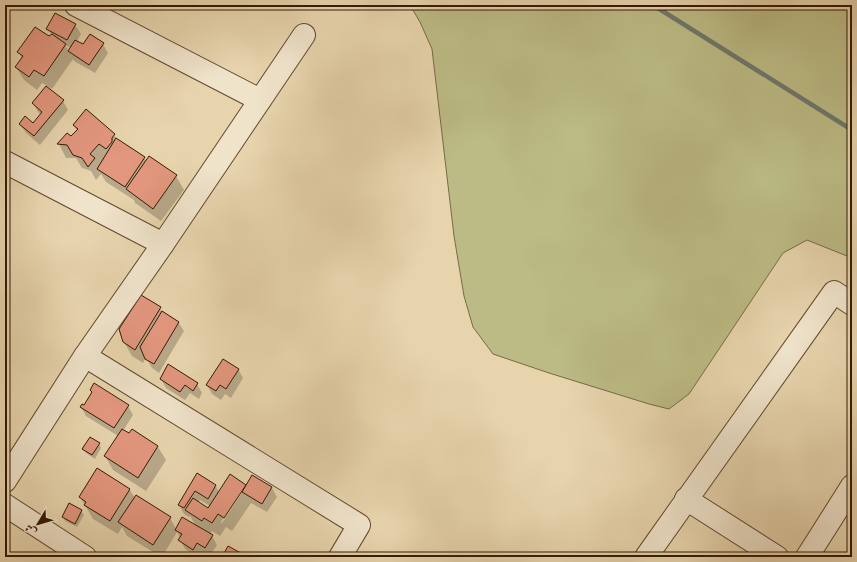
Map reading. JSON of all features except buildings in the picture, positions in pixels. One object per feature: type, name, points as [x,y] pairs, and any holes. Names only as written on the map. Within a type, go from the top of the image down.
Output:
[{"type":"street","points":[[76,5],[260,100]]},
{"type":"street","points":[[5,481],[85,356],[304,35]]},
{"type":"street","points":[[5,162],[162,244]]},
{"type":"street","points":[[646,557],[834,292],[852,304]]},
{"type":"street","points":[[85,356],[359,525],[340,557]]},
{"type":"street","points":[[807,557],[852,486]]},
{"type":"street","points":[[686,499],[778,557]]},
{"type":"street","points":[[5,505],[85,557]]},
{"type":"shaded area","points":[[410,5],[852,5],[852,258],[807,240],[783,253],[689,394],[669,409],[549,373],[493,354],[473,327],[464,296],[454,236],[432,49],[420,22]]},
{"type":"waterway","points":[[653,5],[852,130]]}]
